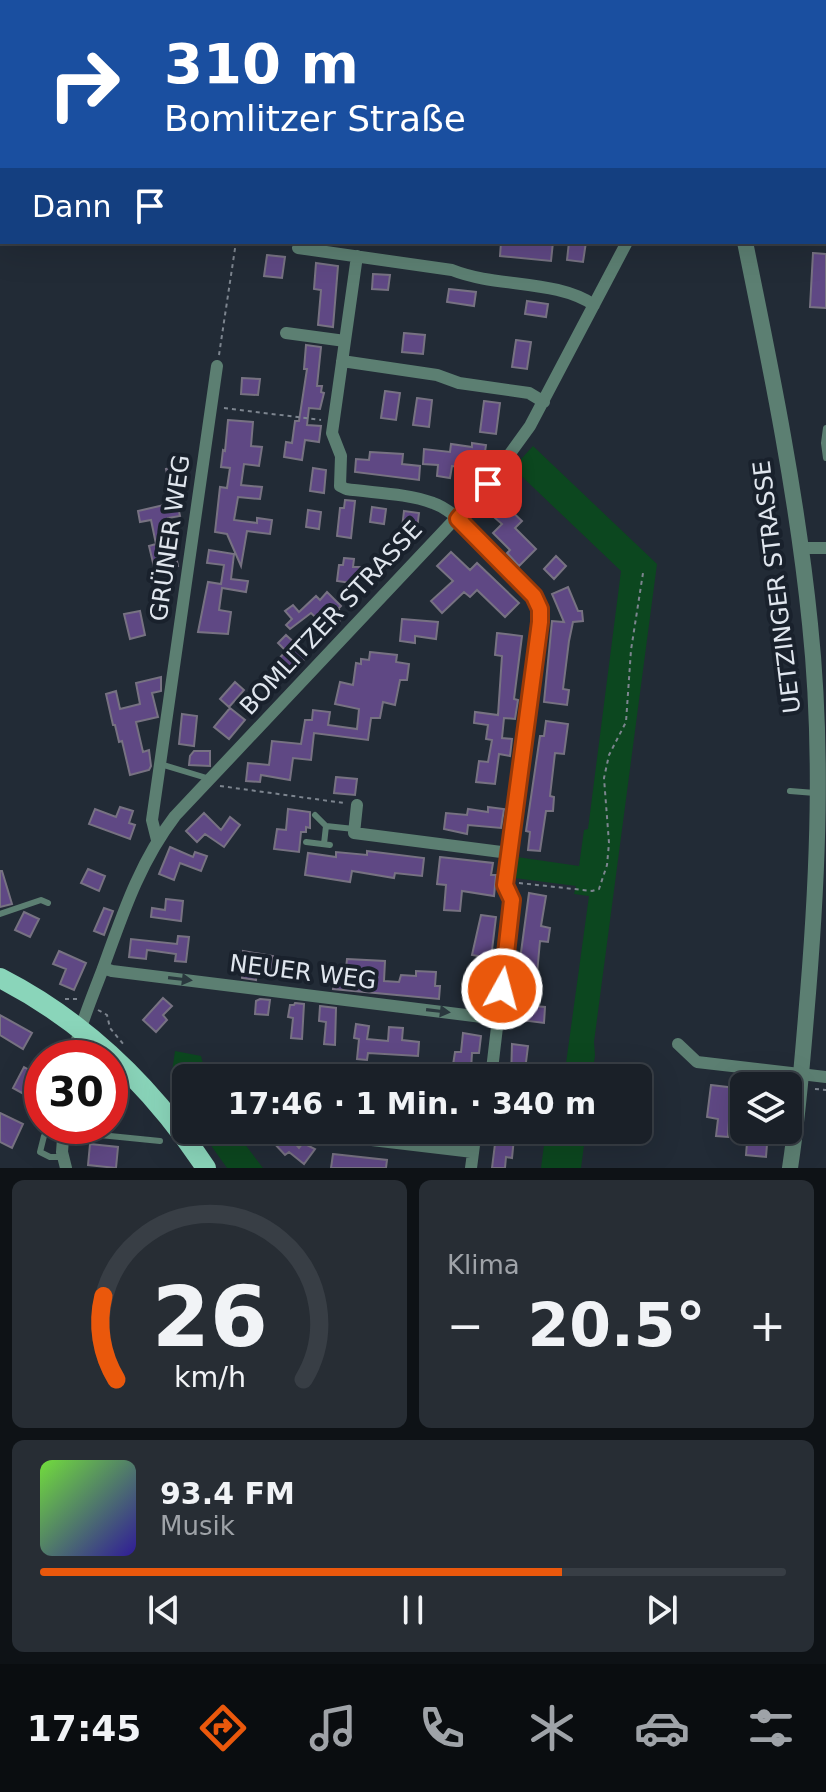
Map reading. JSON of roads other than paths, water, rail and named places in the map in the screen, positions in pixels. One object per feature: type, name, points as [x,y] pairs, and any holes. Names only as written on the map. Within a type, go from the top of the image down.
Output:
[{"type":"main road","points":[[0,978],[79,1028],[126,1068],[171,1118],[206,1168]]},
{"type":"street","name":"BOMLITZER STRASSE","points":[[76,1040],[132,890],[157,840],[175,816],[458,519],[507,460],[544,402],[626,244]]},
{"type":"street","name":"UETZINGER STRASSE","points":[[745,244],[791,480],[811,628],[822,794],[801,1072]]},
{"type":"street","points":[[298,248],[452,270],[474,279],[578,294],[594,305]]},
{"type":"street","points":[[357,256],[332,433],[341,456],[340,486],[429,501],[442,506],[534,596],[540,609],[509,853],[506,882],[512,900],[493,1064]]},
{"type":"street","points":[[286,333],[345,341]]},
{"type":"street","points":[[342,361],[529,393],[544,402]]},
{"type":"street","name":"GRÜNER WEG","points":[[157,840],[152,820],[217,366]]},
{"type":"street","points":[[802,548],[826,548]]},
{"type":"street","points":[[357,805],[354,833],[509,853]]},
{"type":"street","name":"NEUER WEG","points":[[103,968],[498,1019]]},
{"type":"street","points":[[678,1044],[697,1062],[784,1072]]},
{"type":"street","points":[[802,1074],[826,1077]]},
{"type":"street","points":[[406,1144],[473,1152]]},
{"type":"street","points":[[471,1168],[474,1144]]},
{"type":"street","name":"UETZINGER STRASSE","points":[[790,1168],[793,1144]]},
{"type":"lane","points":[[826,428],[826,458]]},
{"type":"lane","points":[[160,764],[211,780]]},
{"type":"lane","points":[[790,791],[822,794]]},
{"type":"lane","points":[[315,815],[326,826],[354,829]]},
{"type":"lane","points":[[306,842],[327,844],[326,826]]},
{"type":"lane","points":[[0,914],[41,900],[48,903]]},
{"type":"lane","points":[[128,1137],[160,1141]]},
{"type":"lane","points":[[43,1144],[40,1152],[64,1163]]}]
